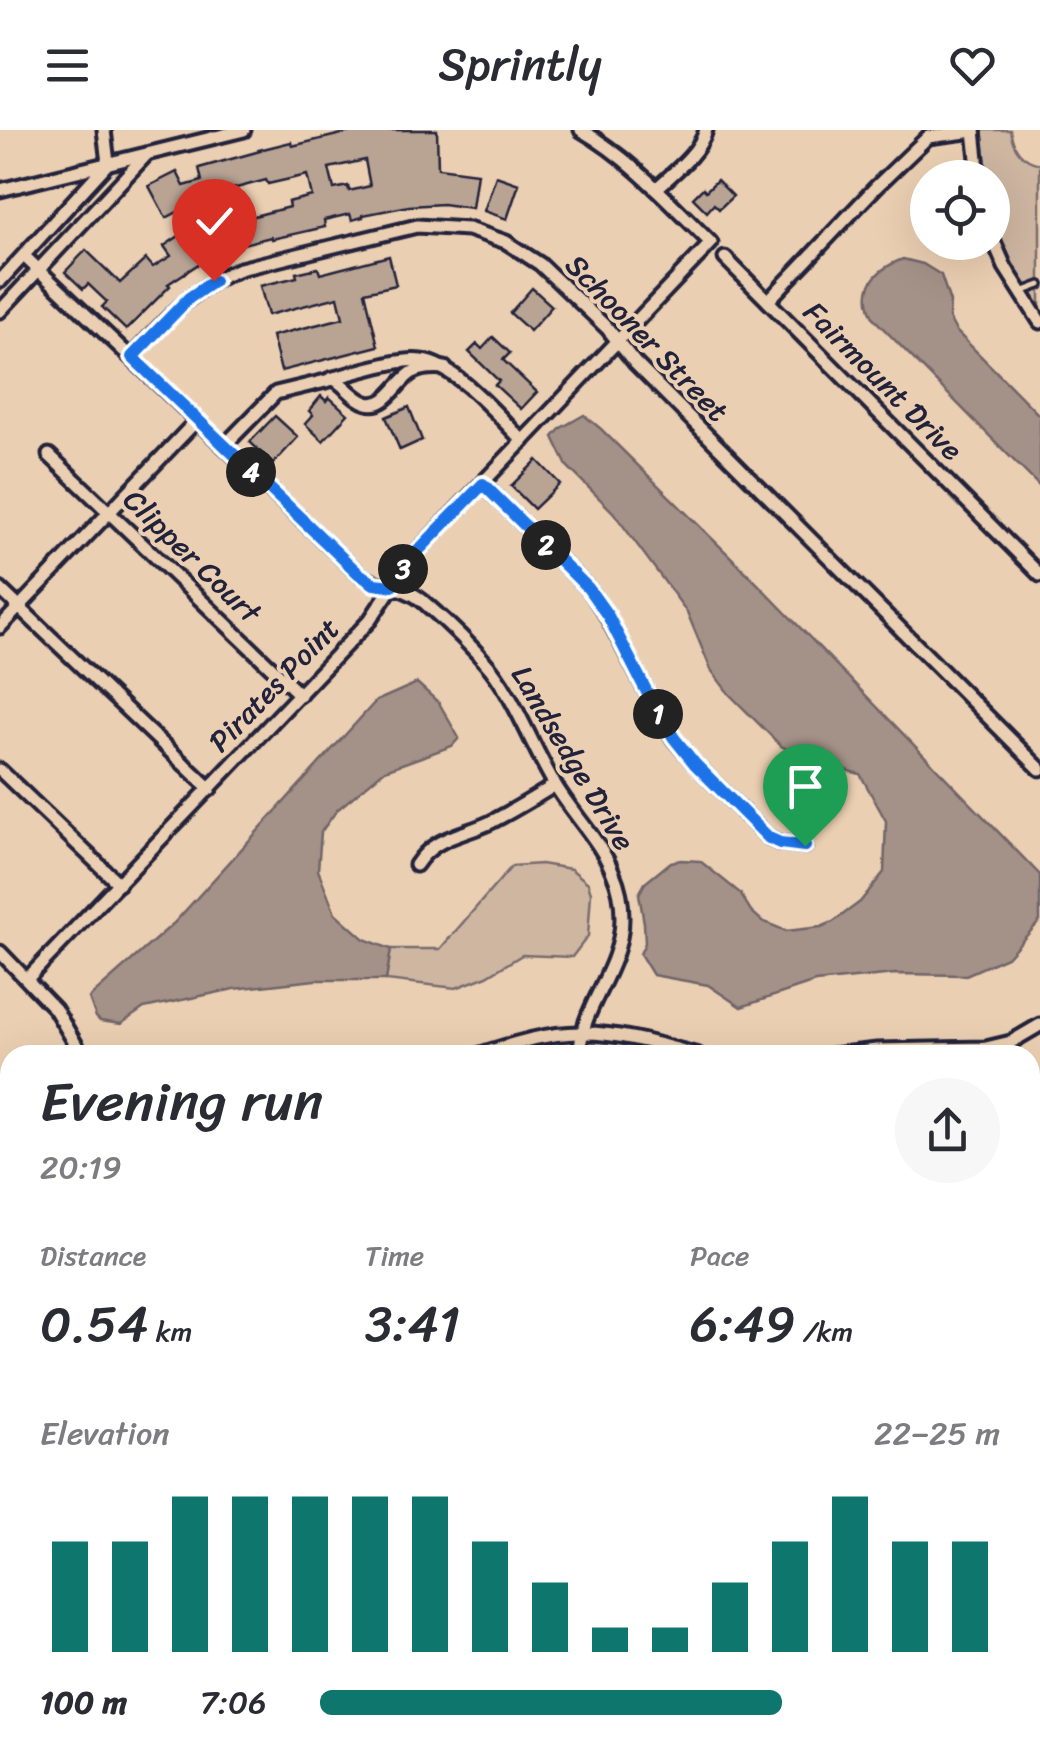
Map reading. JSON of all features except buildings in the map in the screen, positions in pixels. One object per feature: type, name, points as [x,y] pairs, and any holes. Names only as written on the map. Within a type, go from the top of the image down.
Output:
[{"type":"street","points":[[0,281],[108,163],[104,130]]},
{"type":"street","points":[[0,190],[244,130]]},
{"type":"street","points":[[581,130],[615,152],[656,189],[696,150],[706,130]]},
{"type":"street","points":[[925,133],[974,131],[978,160]]},
{"type":"street","name":"Fairmount Drive","points":[[925,133],[768,301],[1040,575]]},
{"type":"street","points":[[0,311],[148,154]]},
{"type":"street","name":"Pirates Point","points":[[28,979],[370,620],[412,557],[711,244],[656,189]]},
{"type":"street","name":"Schooner Street","points":[[132,357],[189,298],[228,274],[405,229],[430,226],[487,234],[540,264],[596,317],[635,363],[1040,769]]},
{"type":"street","name":"Landsedge Drive","points":[[24,256],[364,578],[374,584],[406,590],[426,604],[499,680],[555,786],[608,862],[617,884],[621,930],[616,960],[582,1032],[581,1045]]},
{"type":"street","points":[[725,258],[768,301]]},
{"type":"street","points":[[1002,260],[1040,322]]},
{"type":"street","points":[[224,446],[276,392],[408,361],[426,361],[445,368],[524,441]]},
{"type":"street","points":[[329,379],[338,381],[361,400],[375,404],[415,371],[445,368]]},
{"type":"street","points":[[0,627],[197,420]]},
{"type":"street","name":"Clipper Court","points":[[49,455],[300,694]]},
{"type":"street","points":[[483,484],[576,574],[597,600],[664,724],[695,764],[769,838],[805,846]]},
{"type":"street","points":[[0,588],[210,789]]},
{"type":"street","points":[[0,770],[119,884]]},
{"type":"street","points":[[416,865],[424,852],[438,842],[482,826],[555,786]]},
{"type":"street","points":[[0,952],[56,1009],[76,1045]]},
{"type":"street","points":[[998,1045],[1040,1026]]},
{"type":"street","points":[[507,1045],[582,1032],[657,1045]]},
{"type":"lane","points":[[1020,293],[1040,284]]},
{"type":"shaded area","points":[[982,130],[1010,130],[1019,152],[1040,164],[1040,308],[1010,260],[1010,160],[985,160]]},
{"type":"shaded area","points":[[903,259],[923,264],[941,275],[950,302],[949,318],[956,331],[1040,416],[1040,487],[874,319],[868,290],[877,275]]},
{"type":"shaded area","points":[[584,415],[749,575],[1040,875],[1040,921],[1007,957],[966,975],[895,974],[815,982],[741,1007],[708,985],[653,975],[640,954],[645,943],[639,894],[645,883],[671,862],[700,861],[740,893],[762,921],[786,931],[821,927],[860,902],[884,872],[886,821],[860,774],[809,760],[781,746],[729,694],[711,670],[687,612],[613,512],[567,466],[553,437]]},
{"type":"shaded area","points":[[417,683],[439,703],[459,738],[452,746],[385,770],[337,810],[321,832],[318,870],[335,913],[364,939],[391,949],[386,980],[315,980],[234,989],[144,1008],[121,1024],[100,1021],[89,998],[174,923],[376,701]]},
{"type":"shaded area","points":[[541,864],[571,869],[588,883],[588,936],[572,957],[522,955],[487,976],[456,988],[386,980],[391,949],[440,949],[512,866]]},
{"type":"route","points":[[214,281],[189,298],[132,357],[197,420],[374,584],[392,586],[412,557],[483,484],[588,588],[608,616],[664,724],[695,764],[769,838],[805,846]]}]
